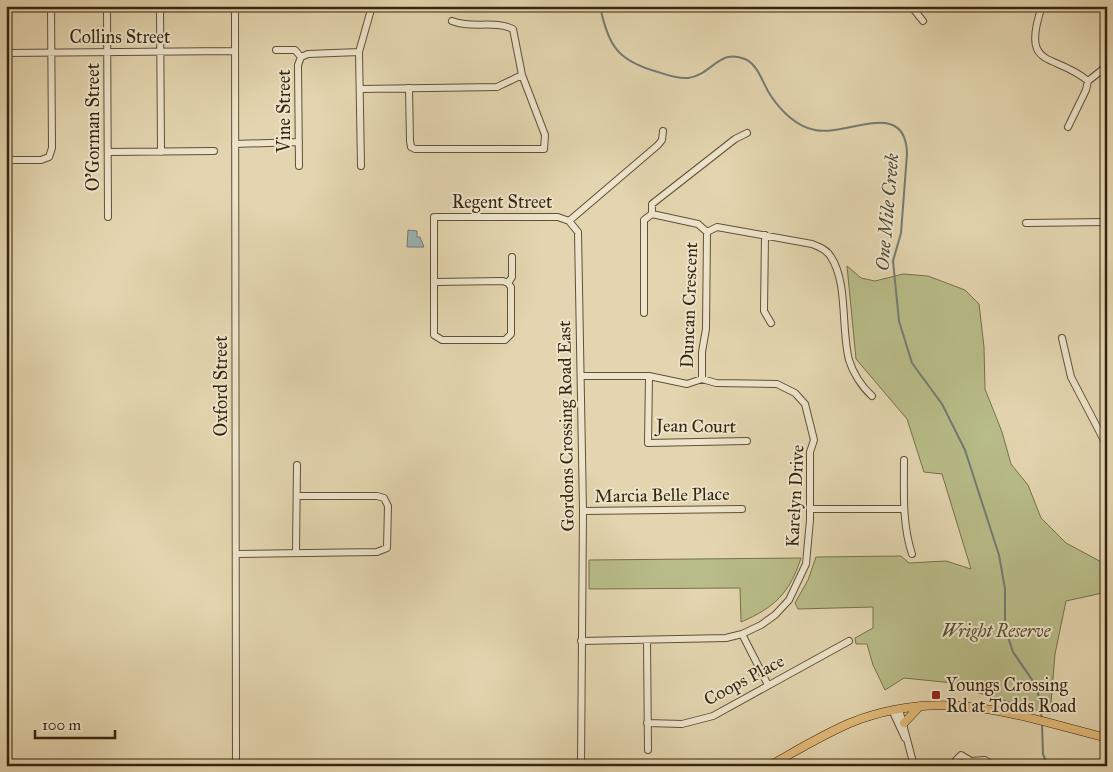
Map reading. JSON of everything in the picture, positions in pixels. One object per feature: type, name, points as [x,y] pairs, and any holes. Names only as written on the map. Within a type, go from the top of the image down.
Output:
[{"type":"main road","points":[[904,723],[920,706]]},
{"type":"main road","points":[[769,766],[840,728],[896,709],[920,706],[968,706],[1030,718],[1107,738]]},
{"type":"street","points":[[6,160],[41,160],[50,157],[52,148],[51,6]]},
{"type":"street","name":"O'Gorman Street","points":[[107,6],[108,217]]},
{"type":"street","points":[[160,6],[161,152]]},
{"type":"street","name":"Oxford Street","points":[[234,6],[236,766]]},
{"type":"street","points":[[360,166],[359,52],[372,6]]},
{"type":"street","points":[[911,6],[923,21]]},
{"type":"street","points":[[1042,6],[1034,33],[1041,53],[1049,61],[1088,81]]},
{"type":"street","points":[[409,88],[411,147],[416,149],[539,151],[544,149],[545,135],[522,75],[513,29],[506,26],[462,25],[452,21]]},
{"type":"street","name":"Vine Street","points":[[276,50],[295,50],[301,57]]},
{"type":"street","name":"Collins Street","points":[[6,53],[234,51]]},
{"type":"street","name":"Vine Street","points":[[299,166],[298,64],[301,57],[308,54],[359,52]]},
{"type":"street","points":[[1068,127],[1086,90],[1088,81],[1107,66]]},
{"type":"street","points":[[360,89],[497,87],[522,75]]},
{"type":"street","points":[[569,221],[658,144],[662,140],[663,131]]},
{"type":"street","points":[[652,214],[652,204],[735,139],[747,133]]},
{"type":"street","points":[[235,144],[299,142]]},
{"type":"street","points":[[108,152],[214,151]]},
{"type":"street","points":[[644,313],[644,220],[652,214],[698,224],[707,232],[717,227],[812,244],[823,248],[831,255],[838,270],[849,361],[862,387],[872,396]]},
{"type":"street","name":"Regent Street","points":[[434,282],[434,217],[554,216],[569,221]]},
{"type":"street","name":"Gordons Crossing Road East","points":[[569,221],[576,228],[579,241],[583,511],[581,766]]},
{"type":"street","points":[[1026,223],[1107,222]]},
{"type":"street","name":"Duncan Crescent","points":[[702,379],[702,352],[706,329],[707,232]]},
{"type":"street","points":[[765,235],[764,311],[771,323]]},
{"type":"street","points":[[508,283],[512,277],[512,257]]},
{"type":"street","points":[[503,281],[508,283],[511,287],[511,334],[508,338],[502,340],[442,340],[437,338],[434,333],[434,282],[503,281]]},
{"type":"street","points":[[1062,338],[1071,377],[1107,446]]},
{"type":"street","name":"Karelyn Drive","points":[[580,376],[649,376],[687,384],[702,379],[716,383],[776,384],[795,393],[805,404],[814,440],[810,452],[811,509],[806,564],[789,600],[775,615],[760,626],[742,634],[726,638],[581,641]]},
{"type":"street","name":"Jean Court","points":[[649,376],[648,443],[747,441]]},
{"type":"street","points":[[904,460],[904,509],[908,541],[912,554]]},
{"type":"street","points":[[296,553],[297,466]]},
{"type":"street","points":[[236,554],[377,552],[384,551],[389,544],[388,506],[384,498],[377,496],[297,496]]},
{"type":"street","name":"Marcia Belle Place","points":[[583,511],[742,509]]},
{"type":"street","points":[[811,509],[904,509]]},
{"type":"street","points":[[742,634],[768,685]]},
{"type":"street","points":[[647,640],[648,750]]},
{"type":"street","name":"Coops Place","points":[[647,723],[682,724],[713,716],[849,641]]},
{"type":"street","points":[[896,709],[904,723],[907,742]]},
{"type":"street","points":[[896,709],[914,766]]},
{"type":"street","points":[[957,766],[956,760],[961,755],[969,763],[985,760],[994,766]]},
{"type":"green space","name":"Wright Reserve","points":[[847,266],[861,278],[875,281],[903,274],[928,276],[965,290],[979,304],[984,347],[985,389],[1002,432],[1011,464],[1028,485],[1041,518],[1066,543],[1107,565],[1107,592],[1066,601],[1055,654],[1050,714],[962,688],[963,684],[904,678],[885,690],[873,665],[867,644],[856,644],[855,638],[873,628],[873,607],[798,609],[795,603],[808,580],[816,557],[901,556],[909,563],[946,561],[971,569],[942,474],[924,472],[907,419],[856,359]]},
{"type":"green space","points":[[801,558],[792,581],[779,598],[763,611],[741,622],[740,588],[589,589],[589,560]]},
{"type":"water","points":[[408,230],[417,231],[417,237],[420,237],[424,247],[407,247]]},
{"type":"waterway","name":"One Mile Creek","points":[[600,6],[611,42],[624,57],[644,68],[680,78],[688,78],[696,76],[722,59],[728,57],[745,59],[754,66],[775,102],[790,118],[802,126],[828,131],[873,123],[886,123],[897,127],[904,137],[907,154],[901,233],[893,261],[899,321],[912,363],[942,404],[965,450],[999,555],[1005,589],[1005,628],[1013,652],[1037,687],[1042,720]]},
{"type":"waterway","name":"One Mile Creek","points":[[1042,724],[1043,754],[1048,766]]},
{"type":"place","name":"Youngs Crossing Rd at Todds Road","points":[[936,695]]}]
